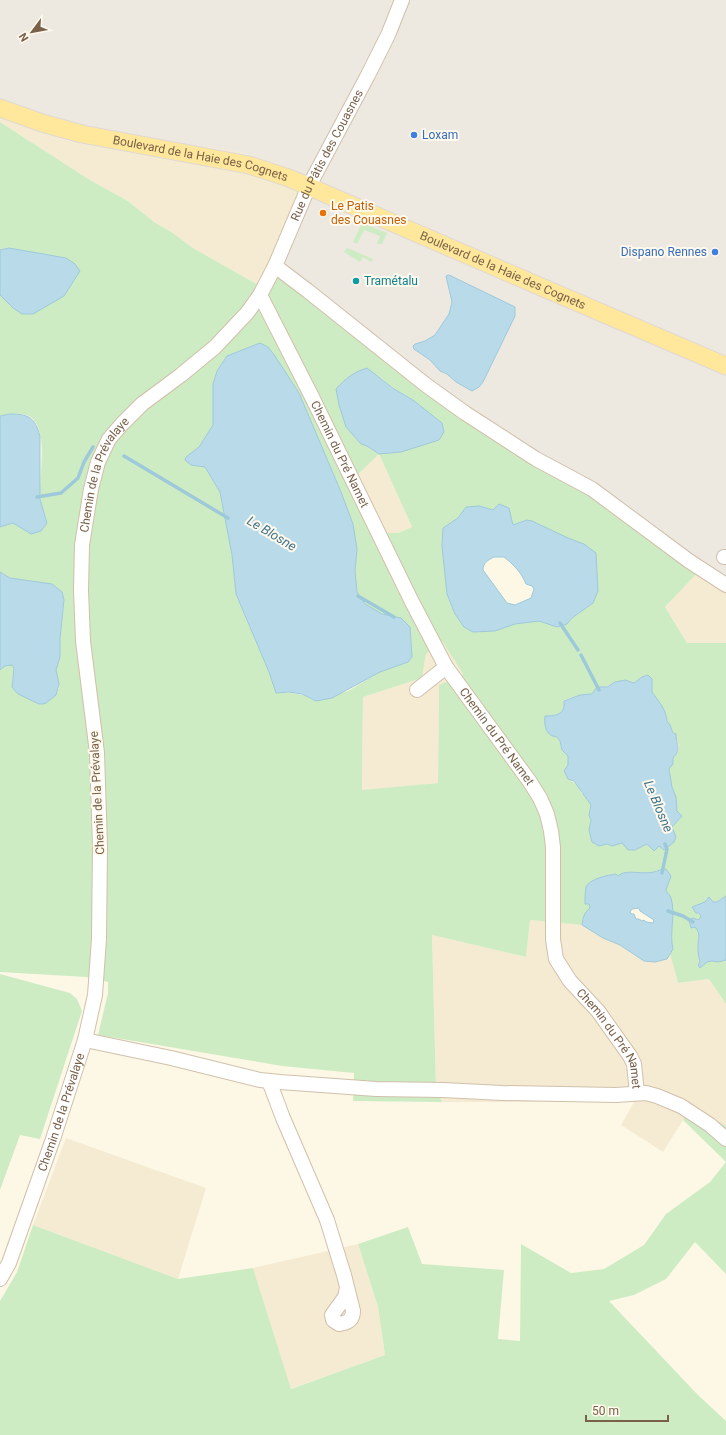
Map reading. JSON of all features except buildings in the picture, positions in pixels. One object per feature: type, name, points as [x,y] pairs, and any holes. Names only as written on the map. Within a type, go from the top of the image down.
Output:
[{"type":"main road","name":"Boulevard de la Haie des Cognets","points":[[0,108],[42,124],[82,134],[249,164],[289,178],[726,366]]},
{"type":"street","name":"Rue du Pâtis des Couasnes","points":[[250,310],[260,295],[274,266],[309,186],[388,35],[402,0]]},
{"type":"street","points":[[274,266],[302,286],[426,385],[459,409],[536,459],[592,489],[689,561],[723,582]]},
{"type":"street","name":"Chemin du Pré Namet","points":[[260,295],[311,395],[411,600],[446,667],[530,782],[540,798],[552,831],[553,939],[556,959],[570,980],[598,1011],[630,1056],[634,1064],[636,1093],[646,1093],[681,1106],[710,1125],[726,1139]]},
{"type":"street","name":"Chemin de la Prévalaye","points":[[0,1279],[9,1263],[53,1139],[85,1040],[95,995],[99,939],[100,885],[97,753],[83,641],[81,590],[82,544],[91,489],[98,462],[110,439],[122,424],[142,404],[215,347],[250,310]]},
{"type":"street","points":[[417,690],[446,667]]},
{"type":"street","points":[[85,1040],[269,1081],[376,1089],[616,1095],[636,1093]]},
{"type":"street","points":[[269,1081],[283,1118],[319,1201],[338,1237],[347,1288]]},
{"type":"shaded area","points":[[0,0],[726,0],[726,581],[535,457],[277,270],[309,186],[289,167],[239,152],[100,132],[0,102]]},
{"type":"shaded area","points":[[0,102],[207,147],[240,152],[289,167],[309,186],[258,285],[193,248],[173,233],[154,222],[128,201],[90,180],[0,122]]},
{"type":"shaded area","points":[[379,454],[412,527],[398,533],[372,533],[349,483]]},
{"type":"shaded area","points":[[705,565],[726,581],[726,643],[687,643],[665,607]]},
{"type":"shaded area","points":[[442,641],[463,674],[439,685],[438,783],[362,791],[363,697],[422,678],[426,654]]},
{"type":"shaded area","points":[[530,920],[582,925],[620,945],[644,961],[650,962],[667,959],[670,954],[678,983],[709,979],[726,1004],[726,1126],[692,1106],[663,1152],[621,1125],[634,1102],[442,1102],[436,1087],[432,935],[526,957]]},
{"type":"shaded area","points":[[66,1138],[206,1188],[178,1279],[33,1225]]},
{"type":"shaded area","points":[[358,1244],[378,1307],[385,1355],[290,1389],[253,1268]]},
{"type":"green space","points":[[0,122],[90,180],[128,201],[154,222],[173,233],[193,248],[258,285],[277,270],[435,389],[705,565],[665,607],[687,643],[726,643],[726,896],[717,902],[705,902],[692,907],[701,917],[695,927],[699,934],[697,947],[699,951],[700,968],[707,962],[726,960],[726,1004],[709,979],[678,983],[670,954],[673,949],[671,941],[673,912],[666,890],[666,869],[650,873],[628,872],[618,876],[616,874],[599,879],[585,904],[589,904],[591,908],[584,915],[582,925],[530,920],[526,957],[432,935],[436,1087],[442,1102],[353,1101],[354,1073],[282,1066],[98,1035],[108,993],[108,982],[86,977],[0,972],[0,670],[5,666],[12,664],[14,668],[12,682],[59,689],[56,670],[60,657],[60,639],[64,604],[62,592],[52,584],[10,578],[0,572],[0,527],[13,523],[22,527],[28,533],[46,518],[40,497],[42,445],[38,426],[30,416],[22,414],[8,414],[0,416],[0,295],[14,309],[22,313],[33,314],[9,248],[0,250]],"holes":[[[268,347],[299,393],[341,492],[357,549],[355,571],[357,592],[365,604],[382,614],[408,662],[380,672],[348,691],[316,701],[306,696],[297,694],[276,693],[269,672],[236,594],[232,555],[220,492],[205,467],[191,465],[187,457],[199,447],[213,425],[213,384],[217,371],[227,356]],[[381,378],[394,389],[413,400],[442,423],[444,432],[379,454],[361,444],[355,436]],[[379,454],[412,527],[398,533],[372,533],[349,483]],[[479,506],[493,510],[513,525],[527,520],[584,544],[580,613],[572,618],[567,624],[557,627],[539,621],[515,624],[495,631],[473,632],[443,528]],[[442,641],[463,674],[439,685],[438,783],[362,790],[363,697],[422,678],[426,654]],[[642,677],[664,710],[667,721],[679,745],[678,752],[673,758],[669,769],[672,787],[676,797],[677,811],[672,827],[647,844],[635,850],[622,843],[612,846],[607,844],[599,846],[589,830],[591,820],[589,814],[591,805],[586,797],[581,793],[578,786],[568,779],[564,771],[568,765],[568,756],[562,750],[560,741],[545,717],[557,715],[562,711],[564,700],[580,695],[592,694],[615,682],[634,683]]]},
{"type":"green space","points":[[362,223],[387,233],[382,244],[377,244],[380,236],[364,230],[357,244],[353,242]]},
{"type":"green space","points":[[347,248],[373,259],[371,262],[363,257],[360,262],[344,252]]},
{"type":"green space","points":[[0,974],[70,993],[77,999],[82,1011],[40,1139],[20,1135],[0,1190]]},
{"type":"green space","points":[[692,1106],[726,1126],[726,1162],[683,1120]]},
{"type":"green space","points":[[726,1162],[726,1274],[695,1242],[666,1279],[634,1295],[609,1301],[697,1394],[726,1421],[726,1435],[0,1435],[0,1301],[17,1272],[33,1225],[178,1279],[253,1268],[291,1389],[385,1355],[378,1307],[358,1244],[408,1227],[422,1264],[504,1270],[498,1339],[520,1341],[521,1244],[571,1273],[604,1269],[644,1245],[666,1214],[710,1182]]},
{"type":"water","points":[[9,248],[66,258],[75,264],[80,271],[64,296],[33,314],[22,314],[13,308],[0,295],[0,250]]},
{"type":"water","points":[[449,275],[515,307],[515,316],[483,382],[479,387],[472,391],[440,371],[430,360],[414,349],[413,346],[435,335],[449,314],[452,302],[446,276]]},
{"type":"water","points":[[260,343],[268,347],[299,393],[341,492],[353,524],[357,549],[355,571],[357,592],[365,604],[382,614],[401,618],[410,627],[412,657],[408,662],[380,672],[332,698],[316,701],[302,694],[289,692],[276,693],[269,672],[236,594],[232,555],[220,492],[205,467],[191,465],[185,460],[186,457],[199,447],[213,425],[213,384],[217,371],[227,356]]},
{"type":"water","points":[[367,368],[394,389],[413,400],[442,423],[444,432],[439,440],[401,452],[379,454],[361,444],[346,427],[336,389],[350,376]]},
{"type":"water","points":[[10,414],[22,415],[30,418],[36,425],[40,436],[40,499],[47,523],[41,531],[31,534],[13,523],[0,527],[0,416]]},
{"type":"water","points":[[499,504],[509,508],[513,525],[527,520],[532,521],[584,544],[596,553],[598,591],[593,603],[572,618],[567,624],[557,627],[539,621],[515,624],[495,631],[473,632],[464,627],[455,614],[447,594],[442,546],[443,528],[458,518],[466,507],[479,506],[493,510]],"holes":[[[494,557],[504,557],[517,569],[526,584],[532,586],[534,589],[531,598],[515,605],[507,603],[483,570],[486,562],[490,559]]]},
{"type":"water","points":[[0,572],[10,578],[52,584],[62,592],[64,600],[60,639],[60,657],[56,670],[59,684],[56,695],[46,703],[39,704],[18,694],[12,687],[14,668],[12,665],[5,666],[0,670]]},
{"type":"water","points":[[648,675],[652,679],[652,692],[664,709],[667,721],[673,733],[676,734],[678,749],[673,758],[673,764],[669,769],[672,787],[676,797],[677,811],[682,816],[672,827],[676,837],[674,842],[664,850],[659,846],[654,851],[647,844],[635,850],[628,850],[622,843],[612,846],[607,844],[599,846],[592,842],[589,830],[591,805],[574,781],[568,779],[564,771],[568,765],[568,756],[562,750],[560,741],[557,737],[550,735],[546,730],[545,716],[557,715],[563,709],[564,701],[580,695],[592,694],[597,687],[607,687],[615,682],[625,680],[634,683],[642,677]]},
{"type":"water","points":[[666,869],[671,876],[666,890],[671,897],[672,904],[673,949],[667,959],[655,962],[644,961],[620,945],[603,938],[582,925],[584,915],[590,908],[589,904],[585,904],[586,887],[588,884],[599,878],[616,874],[618,876],[627,872],[656,872]],"holes":[[[639,908],[640,911],[654,920],[653,923],[636,919],[634,914],[630,912],[632,909]]]},
{"type":"water","points":[[726,896],[726,960],[707,962],[700,968],[698,965],[700,962],[698,951],[698,932],[695,927],[691,928],[689,920],[693,918],[698,920],[701,917],[692,907],[705,902],[709,897],[713,902],[717,902]]},
{"type":"waterway","name":"Le Blosne","points":[[37,497],[61,493],[78,478],[84,462],[93,447]]},
{"type":"waterway","name":"Le Blosne","points":[[124,456],[228,518]]},
{"type":"waterway","name":"Le Blosne","points":[[358,596],[394,617]]},
{"type":"waterway","name":"Le Blosne","points":[[560,623],[578,650]]},
{"type":"waterway","name":"Le Blosne","points":[[581,655],[599,690]]},
{"type":"waterway","name":"Le Blosne","points":[[662,873],[667,849],[665,844]]},
{"type":"waterway","name":"Le Blosne","points":[[668,911],[683,916],[693,922]]},
{"type":"place","name":"Loxam","points":[[414,135]]},
{"type":"place","name":"Le Patis des Couasnes","points":[[323,213]]},
{"type":"place","name":"Dispano Rennes","points":[[715,252]]},
{"type":"place","name":"Tramétalu","points":[[356,281]]}]
